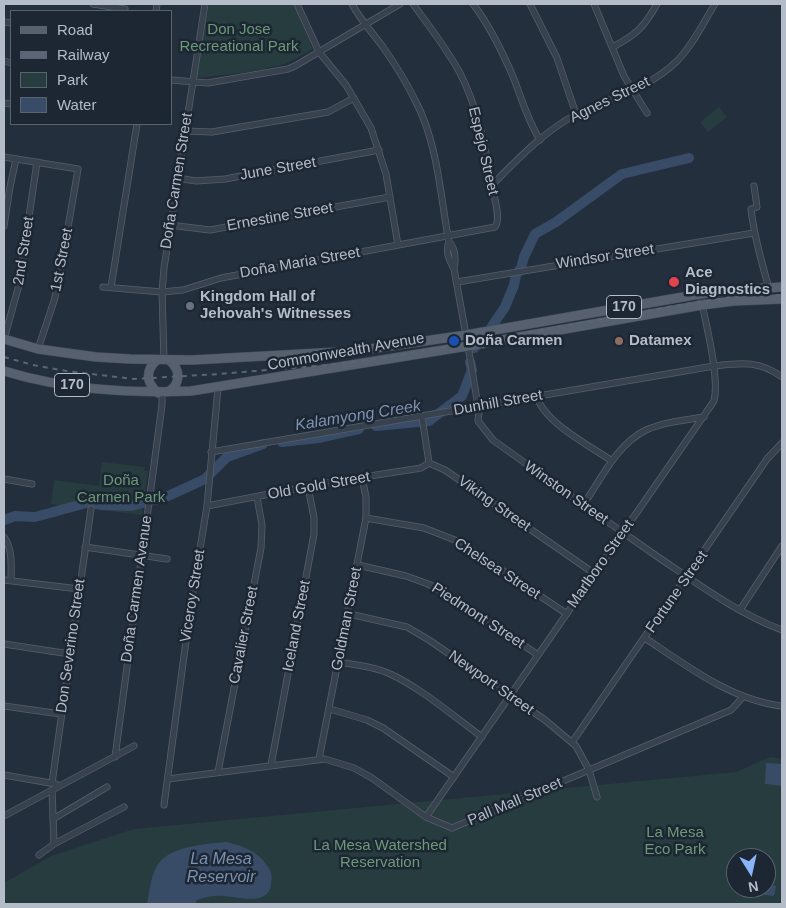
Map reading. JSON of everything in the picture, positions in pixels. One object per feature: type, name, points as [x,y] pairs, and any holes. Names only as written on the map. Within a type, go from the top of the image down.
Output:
[{"type":"main road","name":"Commonwealth Avenue","points":[[4,339],[38,349],[96,357],[130,359],[163,360],[356,351],[700,294],[782,287]]},
{"type":"main road","name":"Commonwealth Avenue","points":[[4,371],[59,384],[141,391],[162,392],[218,388],[702,305],[734,301],[782,299]]},
{"type":"main road","points":[[130,359],[139,365],[144,374],[144,384],[141,391]]},
{"type":"main road","points":[[163,360],[176,368],[178,375],[175,386],[162,392],[151,386],[148,376],[150,368],[163,360]]},
{"type":"street","points":[[93,4],[125,9]]},
{"type":"street","name":"Doña Carmen Street","points":[[163,360],[162,292],[177,178],[205,4]]},
{"type":"street","points":[[297,4],[319,52],[346,85],[371,128],[379,150],[390,197],[398,245]]},
{"type":"street","points":[[352,4],[364,25],[391,59],[416,102],[429,137],[437,167],[449,239],[447,247],[457,282],[466,334]]},
{"type":"street","points":[[172,80],[193,83],[220,81],[288,69],[400,4]]},
{"type":"street","name":"Espejo Street","points":[[413,4],[446,50],[463,81],[480,127],[492,185],[498,220],[497,225]]},
{"type":"street","points":[[473,4],[499,47],[527,116],[540,140]]},
{"type":"street","points":[[530,4],[557,58],[576,114]]},
{"type":"street","points":[[594,4],[624,76],[647,113]]},
{"type":"street","points":[[613,46],[637,32],[645,24],[657,4]]},
{"type":"street","name":"Agnes Street","points":[[492,185],[540,140],[576,114],[650,82],[677,62],[686,51],[714,4]]},
{"type":"street","points":[[185,130],[212,132],[318,114],[333,110],[354,98]]},
{"type":"street","points":[[111,287],[137,125]]},
{"type":"street","name":"June Street","points":[[177,178],[196,180],[224,179],[379,150]]},
{"type":"street","points":[[4,157],[37,162]]},
{"type":"street","points":[[4,226],[16,159]]},
{"type":"street","name":"1st Street","points":[[37,162],[78,169],[59,280],[38,349]]},
{"type":"street","name":"2nd Street","points":[[4,339],[19,285],[37,162]]},
{"type":"street","points":[[754,186],[757,207],[751,209],[754,233],[757,251],[770,288]]},
{"type":"street","name":"Ernestine Street","points":[[170,225],[210,230],[390,197]]},
{"type":"street","name":"Doña Maria Street","points":[[103,286],[162,292],[183,290],[221,278],[398,245],[449,239],[492,229],[497,225]]},
{"type":"street","name":"Windsor Street","points":[[457,282],[754,233]]},
{"type":"street","name":"Marlboro Street","points":[[426,817],[714,401],[716,395],[714,366],[700,294]]},
{"type":"street","name":"Winston Street","points":[[468,346],[478,410],[483,419],[483,427],[493,440],[688,577],[740,610],[782,630]]},
{"type":"street","name":"Dunhill Street","points":[[211,452],[422,417],[478,410],[537,397],[714,366],[745,363],[756,364],[767,366],[782,377]]},
{"type":"street","name":"Viceroy Street","points":[[164,805],[190,604],[207,506],[218,388]]},
{"type":"street","name":"Doña Carmen Avenue","points":[[115,757],[162,405],[162,392]]},
{"type":"street","points":[[537,397],[540,405],[550,418],[612,461]]},
{"type":"street","points":[[422,417],[429,463]]},
{"type":"street","points":[[584,504],[612,461],[623,448],[646,430],[664,424],[704,417]]},
{"type":"street","name":"Fortune Street","points":[[573,741],[767,460],[782,443]]},
{"type":"street","name":"Old Gold Street","points":[[207,506],[421,468],[429,463]]},
{"type":"street","name":"Viking Street","points":[[429,463],[445,470],[595,574]]},
{"type":"street","name":"Goldman Street","points":[[319,759],[349,614],[366,518],[366,497],[362,478]]},
{"type":"street","points":[[4,479],[32,484]]},
{"type":"street","name":"Iceland Street","points":[[271,766],[314,534],[314,518],[308,487]]},
{"type":"street","name":"Cavalier Street","points":[[218,772],[261,548],[262,526],[257,497]]},
{"type":"street","name":"Don Severino Street","points":[[52,783],[91,509]]},
{"type":"street","name":"Chelsea Street","points":[[366,518],[424,528],[460,542],[567,614]]},
{"type":"street","points":[[4,537],[8,542],[12,555],[11,580]]},
{"type":"street","points":[[740,610],[782,546]]},
{"type":"street","points":[[85,547],[167,558]]},
{"type":"street","name":"Piedmont Street","points":[[358,565],[406,576],[446,592],[538,656]]},
{"type":"street","points":[[4,580],[79,589]]},
{"type":"street","name":"Newport Street","points":[[349,614],[407,627],[429,640],[573,741],[589,770],[597,797]]},
{"type":"street","points":[[645,638],[699,673],[743,697],[782,706]]},
{"type":"street","points":[[4,644],[70,654]]},
{"type":"street","points":[[339,662],[377,669],[413,686],[482,737]]},
{"type":"street","name":"Pall Mall Street","points":[[168,779],[319,759],[333,761],[354,768],[426,817],[452,828],[731,710],[743,697]]},
{"type":"street","points":[[4,706],[61,714]]},
{"type":"street","points":[[330,709],[367,720],[383,728],[454,776]]},
{"type":"street","points":[[4,816],[134,746]]},
{"type":"street","points":[[4,775],[63,785]]},
{"type":"street","points":[[39,781],[46,786],[44,795]]},
{"type":"street","points":[[53,819],[107,787]]},
{"type":"street","points":[[52,790],[54,844]]},
{"type":"street","points":[[38,855],[54,844],[124,807]]},
{"type":"green space","name":"Don Jose Recreational Park","points":[[209,4],[294,4],[313,49],[285,64],[249,72],[196,78]]},
{"type":"green space","points":[[719,107],[727,117],[708,132],[700,122]]},
{"type":"green space","name":"Doña Carmen Park","points":[[102,462],[145,467],[144,471],[148,471],[142,515],[51,504],[54,480],[99,486]]},
{"type":"green space","points":[[770,757],[782,759],[782,904],[4,904],[4,883],[51,856],[134,829],[736,772]]},
{"type":"water","points":[[766,763],[782,764],[782,786],[765,784]]},
{"type":"water","name":"La Mesa Reservoir","points":[[226,842],[250,850],[264,861],[272,878],[269,892],[264,896],[252,899],[213,896],[197,900],[195,904],[147,904],[153,875],[162,859],[188,847]]},
{"type":"waterway","name":"Kalamyong Creek","points":[[474,348],[482,341],[505,307],[516,275],[521,268],[535,234],[556,222],[622,174],[689,158]]},
{"type":"waterway","name":"Kalamyong Creek","points":[[376,426],[429,421],[462,396],[472,370],[470,362]]},
{"type":"waterway","name":"Kalamyong Creek","points":[[282,442],[318,438],[359,429]]},
{"type":"waterway","name":"Kalamyong Creek","points":[[4,520],[15,516],[35,517],[90,502],[101,505],[131,506],[166,497],[205,479],[227,457],[263,444]]},
{"type":"railway","points":[[4,357],[66,371],[134,379],[219,374],[328,365],[396,356],[691,303],[733,297],[782,295]]},
{"type":"place","name":"Ace Diagnostics","points":[[674,282]]},
{"type":"place","name":"Kingdom Hall of Jehovah's Witnesses","points":[[190,306]]},
{"type":"place","name":"Doña Carmen","points":[[454,341]]},
{"type":"place","name":"Datamex","points":[[619,341]]},
{"type":"park label","name":"La Mesa Eco Park","points":[[675,842]]},
{"type":"park label","name":"La Mesa Watershed Reservation","points":[[380,854]]}]
